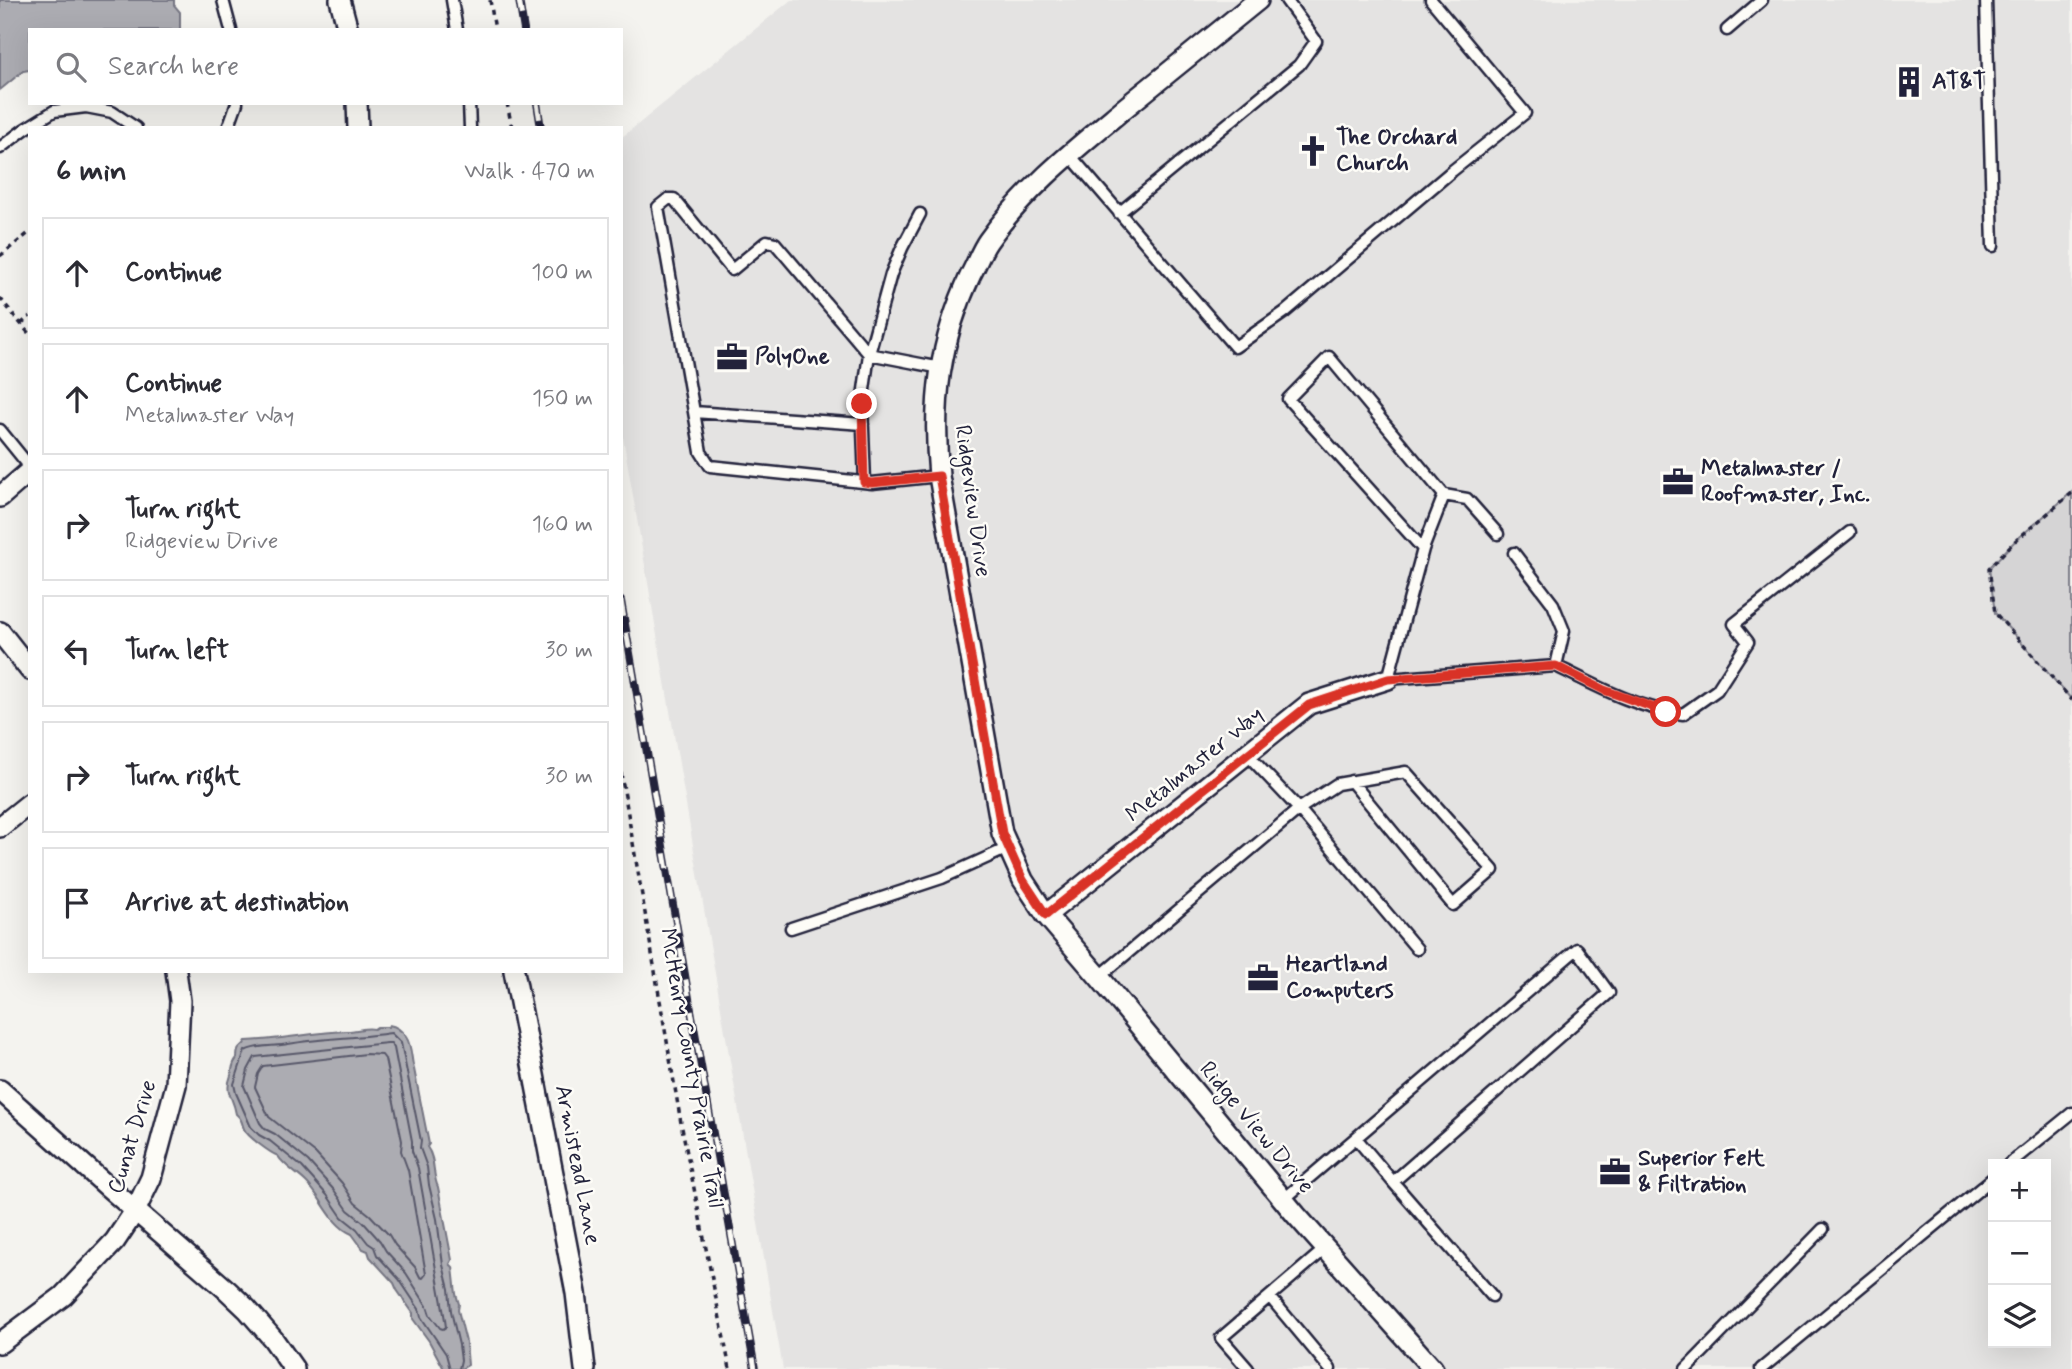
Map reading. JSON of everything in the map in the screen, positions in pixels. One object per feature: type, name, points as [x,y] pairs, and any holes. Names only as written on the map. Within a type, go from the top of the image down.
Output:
[{"type":"street","points":[[341,0],[348,28]]},
{"type":"street","name":"Ridgeview Drive","points":[[1046,915],[1023,880],[1002,833],[939,476],[935,436],[936,400],[941,368],[956,305],[987,242],[1027,195],[1069,154],[1257,0]]},
{"type":"street","points":[[357,105],[358,126]]},
{"type":"street","points":[[0,497],[28,471]]},
{"type":"street","points":[[0,632],[28,667]]},
{"type":"street","name":"Metalmaster Way","points":[[1046,915],[1309,705],[1388,679]]},
{"type":"street","points":[[0,827],[28,805]]},
{"type":"street","name":"Ridge View Drive","points":[[1046,915],[1283,1200],[1433,1369]]},
{"type":"street","name":"Cunat Drive","points":[[0,1343],[64,1296],[115,1241],[135,1211],[151,1178],[176,1085],[180,1002],[176,973]]},
{"type":"street","name":"Armistead Lane","points":[[514,973],[576,1293],[585,1369]]},
{"type":"street","points":[[0,1090],[227,1290],[273,1339],[294,1369]]},
{"type":"lane","points":[[223,0],[230,28]]},
{"type":"lane","points":[[452,0],[457,28]]},
{"type":"lane","points":[[1119,213],[1299,65],[1316,41],[1286,0]]},
{"type":"lane","points":[[1069,154],[1235,347],[1285,312],[1452,170],[1525,113],[1431,0]]},
{"type":"lane","points":[[1727,30],[1762,0]]},
{"type":"lane","points":[[1986,0],[1993,246]]},
{"type":"lane","points":[[229,126],[236,105]]},
{"type":"lane","points":[[469,105],[470,126]]},
{"type":"lane","points":[[29,126],[54,111],[86,107],[112,112],[133,126]]},
{"type":"lane","points":[[0,148],[28,127]]},
{"type":"lane","points":[[939,476],[872,483],[710,466],[701,452],[658,208],[668,199],[674,199],[732,270],[767,241],[775,243],[869,354],[941,368]]},
{"type":"lane","points":[[864,482],[862,404],[869,354],[891,274],[920,214]]},
{"type":"lane","points":[[1423,549],[1288,399],[1329,357],[1444,495],[1466,499],[1498,534]]},
{"type":"lane","points":[[694,412],[863,424]]},
{"type":"lane","points":[[0,430],[28,466]]},
{"type":"lane","points":[[1444,495],[1423,549],[1388,679],[1556,666],[1604,690],[1666,712],[1683,714],[1717,690],[1748,642],[1734,624],[1850,532]]},
{"type":"lane","points":[[1514,553],[1553,604],[1564,631],[1556,666]]},
{"type":"lane","points":[[1247,754],[1300,809],[1417,950]]},
{"type":"lane","points":[[1099,976],[1300,809],[1337,784],[1351,781],[1406,772],[1493,870],[1453,905],[1351,781]]},
{"type":"lane","points":[[791,928],[942,878],[1008,848]]},
{"type":"lane","points":[[1283,1200],[1577,949],[1609,993],[1393,1182]]},
{"type":"lane","points":[[2016,1159],[2072,1113]]},
{"type":"lane","points":[[1356,1138],[1492,1296]]},
{"type":"lane","points":[[1760,1369],[1988,1182]]},
{"type":"lane","points":[[1686,1369],[1823,1229]]},
{"type":"lane","points":[[1248,1369],[1221,1338],[1325,1249]]},
{"type":"lane","points":[[1270,1297],[1330,1369]]},
{"type":"path","points":[[490,0],[495,28]]},
{"type":"path","points":[[508,105],[512,126]]},
{"type":"path","points":[[0,256],[28,234]]},
{"type":"path","points":[[0,298],[28,333]]},
{"type":"path","points":[[21,324],[28,318]]},
{"type":"path","points":[[2072,493],[2015,541],[1989,568],[1995,613],[2072,700]]},
{"type":"path","name":"McHenry County Prairie Trail","points":[[623,785],[681,1123],[730,1369]]},
{"type":"shaded area","points":[[791,0],[2072,0],[2072,1369],[783,1369],[623,438],[623,136]]},
{"type":"shaded area","points":[[2072,492],[2072,700],[1995,613],[1989,568],[2015,541]]},
{"type":"water","points":[[0,0],[174,0],[174,5],[180,12],[180,28],[28,28],[28,70],[23,71],[0,90]]},
{"type":"water","points":[[389,1025],[403,1033],[410,1048],[466,1342],[468,1365],[461,1369],[444,1369],[394,1283],[370,1257],[368,1251],[363,1249],[352,1234],[338,1225],[306,1182],[246,1132],[236,1114],[229,1091],[233,1064],[246,1041],[374,1029]]},
{"type":"railway","points":[[519,0],[524,28]]},
{"type":"railway","points":[[537,105],[541,126]]},
{"type":"railway","points":[[623,613],[755,1369]]},
{"type":"place","name":"AT&T","points":[[1909,82]]},
{"type":"place","name":"The Orchard Church","points":[[1313,151]]},
{"type":"place","name":"PolyOne","points":[[732,357]]},
{"type":"place","name":"Metalmaster / Roofmaster, Inc.","points":[[1678,482]]},
{"type":"place","name":"Heartland Computers","points":[[1263,978]]},
{"type":"place","name":"Superior Felt & Filtration","points":[[1615,1172]]},
{"type":"route","points":[[862,404],[864,482],[939,476],[1002,833],[1023,880],[1046,915],[1309,705],[1388,679],[1556,666],[1604,690],[1666,712]]}]
